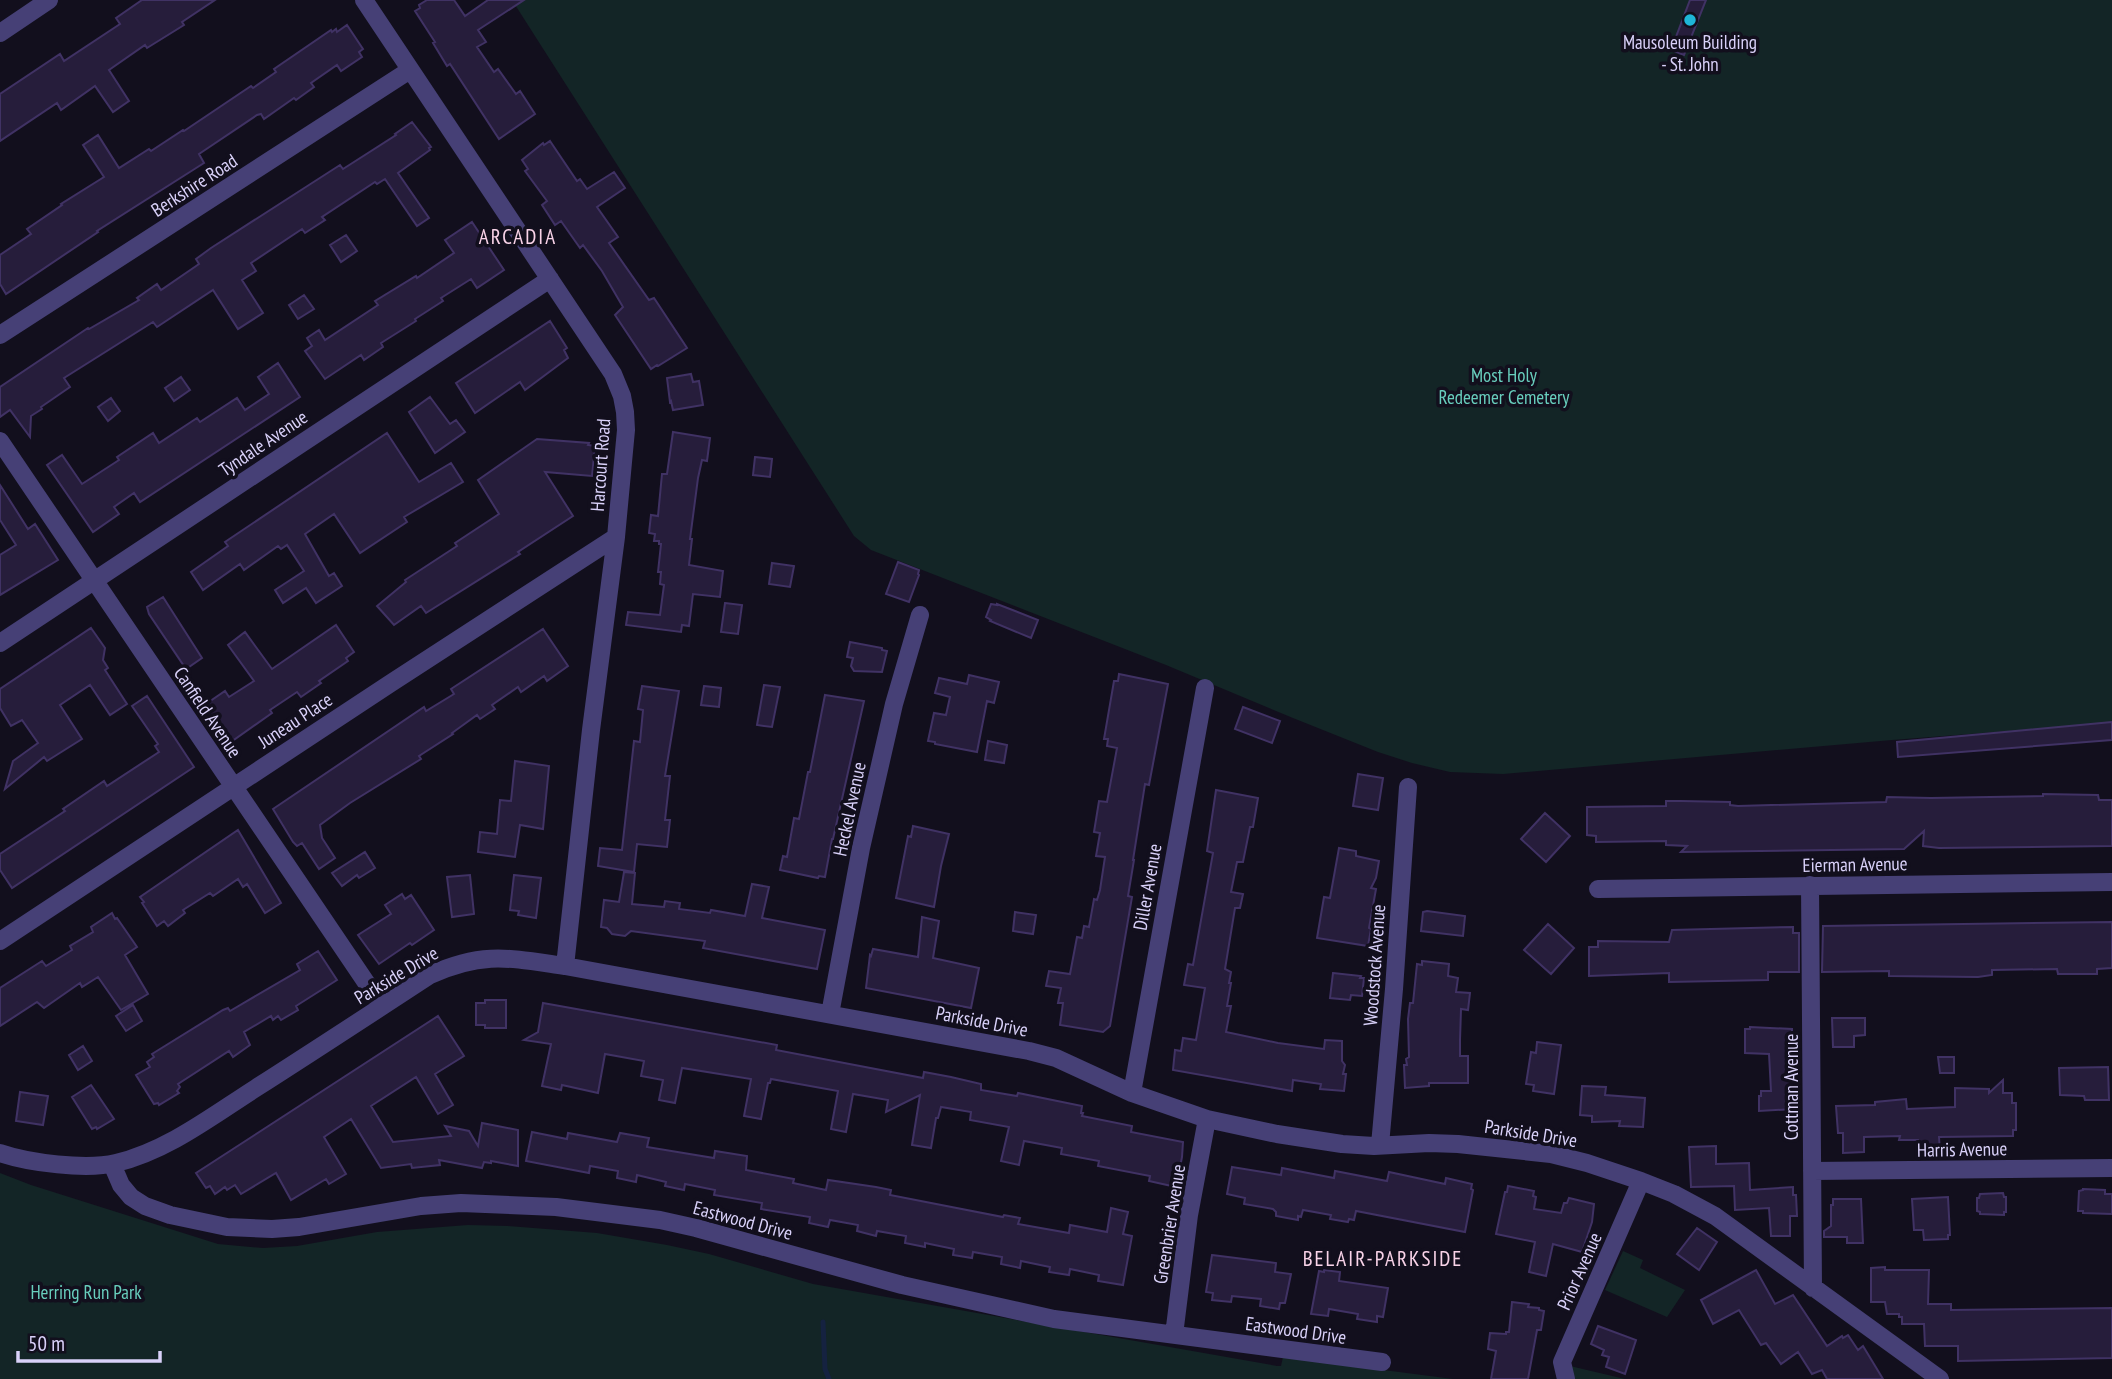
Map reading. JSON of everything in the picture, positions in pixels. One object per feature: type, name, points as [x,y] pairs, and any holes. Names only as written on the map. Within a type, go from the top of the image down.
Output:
[{"type":"street","points":[[0,33],[49,0]]},
{"type":"street","name":"Harcourt Road","points":[[364,0],[613,374],[622,396],[626,430],[616,537],[579,830],[565,966]]},
{"type":"street","name":"Berkshire Road","points":[[0,335],[410,70]]},
{"type":"street","name":"Tyndale Avenue","points":[[0,643],[550,279]]},
{"type":"street","name":"Canfield Avenue","points":[[0,440],[382,1006]]},
{"type":"street","name":"Juneau Place","points":[[0,941],[616,537]]},
{"type":"street","name":"Heckel Avenue","points":[[830,1014],[861,848],[894,704],[920,615]]},
{"type":"street","name":"Diller Avenue","points":[[1132,1093],[1205,688]]},
{"type":"street","name":"Woodstock Avenue","points":[[1380,1145],[1408,788]]},
{"type":"street","name":"Eierman Avenue","points":[[1598,890],[2112,882]]},
{"type":"street","name":"Cottman Avenue","points":[[1810,886],[1813,1288]]},
{"type":"street","name":"Parkside Drive","points":[[0,1153],[36,1162],[65,1165],[112,1164],[141,1156],[188,1132],[430,975],[451,965],[476,959],[503,957],[1029,1051],[1056,1058],[1132,1093],[1207,1119],[1308,1140],[1380,1145],[1429,1143],[1521,1150],[1587,1163],[1674,1194],[1715,1216],[1940,1379]]},
{"type":"street","name":"Greenbrier Avenue","points":[[1174,1335],[1189,1216],[1207,1119]]},
{"type":"street","name":"Eastwood Drive","points":[[112,1164],[121,1185],[131,1197],[145,1206],[170,1215],[227,1227],[299,1227],[421,1206],[461,1203],[556,1207],[660,1220],[902,1284],[1054,1319],[1381,1362]]},
{"type":"street","name":"Harris Avenue","points":[[1812,1171],[2112,1168]]},
{"type":"street","name":"Prior Avenue","points":[[1566,1379],[1562,1362],[1641,1181]]},
{"type":"green space","name":"Most Holy Redeemer Cemetery","points":[[512,0],[2112,0],[2112,723],[1503,774],[1450,772],[1378,752],[1166,665],[871,550],[854,536]]},
{"type":"green space","name":"Herring Run Park","points":[[0,1173],[218,1244],[263,1248],[297,1246],[377,1232],[468,1225],[597,1233],[709,1254],[813,1284],[1277,1366],[1281,1366],[1283,1357],[1453,1379],[0,1379]]},
{"type":"green space","points":[[1623,1251],[1643,1260],[1640,1268],[1685,1290],[1667,1317],[1605,1290]]},
{"type":"green space","points":[[1570,1366],[1625,1379],[1568,1379]]},
{"type":"building","points":[[142,0],[215,0],[182,22],[184,25],[147,48],[145,45],[109,70],[129,101],[113,112],[95,86],[61,110],[57,103],[0,141],[0,94],[60,54],[64,61],[120,24],[116,18]]},
{"type":"building","points":[[427,0],[454,0],[465,16],[488,0],[524,0],[478,30],[486,42],[477,47],[494,72],[498,69],[516,94],[520,91],[535,114],[499,139],[450,64],[447,66],[415,11]]},
{"type":"building","name":"Mausoleum Building - St. John","points":[[1690,0],[1706,0],[1684,55],[1671,50]]},
{"type":"building","points":[[347,25],[363,49],[359,52],[362,57],[341,71],[337,65],[311,83],[314,87],[264,119],[261,114],[257,115],[199,154],[204,163],[97,231],[6,294],[0,284],[0,255],[31,234],[27,229],[104,177],[83,145],[98,135],[119,168],[184,131],[251,86],[253,88],[276,72],[274,69],[331,30],[332,32],[336,29],[337,32]]},
{"type":"building","points":[[412,122],[431,147],[398,173],[429,218],[417,226],[385,179],[377,184],[375,182],[322,217],[325,220],[305,233],[302,229],[251,263],[256,271],[242,280],[263,313],[238,329],[213,290],[157,327],[153,322],[64,378],[70,387],[31,416],[30,437],[10,410],[0,417],[0,387],[88,328],[139,300],[137,298],[157,284],[161,290],[199,264],[196,259],[211,248],[340,165],[343,169]]},
{"type":"building","points":[[550,141],[577,181],[580,179],[587,189],[614,172],[625,188],[597,207],[618,237],[609,243],[649,300],[654,298],[687,348],[658,366],[651,369],[615,315],[623,307],[602,271],[583,245],[580,248],[561,221],[555,225],[542,205],[547,201],[525,171],[528,169],[522,160],[543,143],[544,145]]},
{"type":"building","points":[[472,222],[504,270],[477,288],[471,279],[441,298],[443,301],[415,319],[416,321],[381,343],[383,347],[364,360],[361,355],[325,379],[305,351],[312,346],[307,338],[319,330],[325,340],[378,305],[375,301],[416,276],[417,278],[454,253],[445,240]]},
{"type":"building","points":[[346,235],[357,251],[341,262],[330,245]]},
{"type":"building","points":[[304,295],[314,309],[298,319],[289,305]]},
{"type":"building","points":[[550,321],[567,348],[564,350],[568,358],[525,390],[520,382],[475,413],[456,383]]},
{"type":"building","points":[[278,363],[300,397],[140,502],[134,493],[114,507],[119,514],[93,532],[47,465],[62,455],[82,484],[153,433],[159,443],[197,418],[200,422],[237,398],[245,410],[269,394],[258,377]]},
{"type":"building","points":[[691,374],[693,382],[699,381],[703,405],[673,410],[667,378]]},
{"type":"building","points":[[181,377],[190,390],[174,401],[165,388]]},
{"type":"building","points":[[430,397],[450,424],[456,420],[465,432],[435,453],[409,412]]},
{"type":"building","points":[[111,398],[120,411],[108,421],[98,407]]},
{"type":"building","points":[[673,432],[710,438],[707,461],[702,460],[698,478],[689,565],[723,571],[720,597],[693,594],[689,626],[682,625],[681,632],[626,625],[628,612],[660,615],[664,585],[660,584],[661,572],[658,572],[661,544],[654,541],[655,534],[649,533],[651,515],[658,516],[662,474],[667,474]]},
{"type":"building","points":[[387,433],[419,482],[451,463],[463,482],[404,517],[407,522],[360,553],[334,514],[305,534],[329,576],[334,573],[342,586],[316,603],[306,588],[283,603],[275,590],[304,571],[287,545],[281,549],[278,546],[244,570],[240,564],[203,590],[191,572],[228,546],[225,542]]},
{"type":"building","points":[[537,439],[589,443],[588,445],[595,446],[592,476],[545,472],[573,516],[518,552],[520,554],[426,613],[421,606],[394,625],[377,606],[406,582],[405,580],[499,514],[478,480]]},
{"type":"building","points":[[755,457],[772,459],[770,477],[753,475]]},
{"type":"building","points":[[0,485],[28,529],[35,524],[58,560],[0,595],[0,555],[16,545],[0,520]]},
{"type":"building","points":[[898,562],[919,570],[909,602],[886,594]]},
{"type":"building","points":[[772,563],[794,566],[790,587],[769,584]]},
{"type":"building","points":[[163,597],[202,658],[186,669],[149,614],[147,607]]},
{"type":"building","points":[[725,603],[742,605],[738,634],[721,632]]},
{"type":"building","points":[[991,604],[1038,620],[1031,638],[990,621],[986,617]]},
{"type":"building","points":[[336,625],[354,652],[346,658],[348,661],[301,697],[297,692],[270,710],[272,713],[228,744],[218,729],[216,730],[203,706],[225,691],[229,697],[254,681],[228,645],[245,632],[272,669]]},
{"type":"building","points":[[91,628],[105,648],[103,660],[108,668],[105,670],[127,704],[110,715],[90,685],[60,705],[82,739],[47,761],[44,757],[5,789],[13,761],[38,743],[22,720],[11,726],[0,708],[0,689]]},
{"type":"building","points":[[543,629],[568,666],[547,681],[544,676],[521,692],[518,687],[492,705],[495,709],[480,719],[477,715],[419,756],[421,759],[320,825],[322,838],[335,858],[319,869],[302,843],[297,846],[293,842],[273,809],[424,707],[426,711],[454,694],[451,689]]},
{"type":"building","points":[[850,642],[887,651],[882,672],[854,671],[851,666],[853,658],[847,657]]},
{"type":"building","points":[[1119,674],[1168,684],[1149,785],[1145,784],[1128,896],[1132,897],[1110,1026],[1103,1032],[1060,1025],[1063,1003],[1058,1003],[1061,988],[1046,986],[1049,971],[1070,974],[1077,937],[1082,938],[1084,926],[1089,927],[1094,899],[1097,900],[1100,890],[1105,857],[1096,856],[1100,833],[1094,832],[1099,801],[1107,802],[1117,748],[1107,746],[1108,739],[1104,739],[1114,681],[1118,681]]},
{"type":"building","points":[[969,675],[999,682],[994,703],[987,701],[977,752],[928,741],[934,713],[946,715],[950,697],[935,693],[939,678],[967,684]]},
{"type":"building","points":[[764,685],[780,687],[772,727],[757,725]]},
{"type":"building","points":[[642,686],[679,691],[665,776],[670,776],[665,820],[670,820],[667,847],[637,844],[634,872],[598,866],[600,848],[622,850],[634,741],[640,742],[643,710],[638,709]]},
{"type":"building","points":[[704,686],[721,688],[719,707],[701,705]]},
{"type":"building","points":[[825,695],[864,701],[825,877],[818,878],[780,870],[783,856],[787,857],[794,818],[799,819]]},
{"type":"building","points":[[147,696],[194,767],[12,888],[0,870],[0,854],[65,811],[63,809],[104,781],[107,786],[159,752],[155,746],[158,744],[132,706]]},
{"type":"building","points":[[1243,707],[1280,721],[1272,743],[1235,729]]},
{"type":"building","points":[[2112,722],[2112,740],[1898,757],[1897,742]]},
{"type":"building","points":[[988,741],[1007,745],[1004,763],[985,760]]},
{"type":"building","points":[[515,761],[549,766],[543,829],[520,825],[515,857],[478,852],[480,832],[497,834],[500,800],[511,801]]},
{"type":"building","points":[[1358,774],[1383,778],[1378,810],[1353,806]]},
{"type":"building","points":[[1216,790],[1258,798],[1243,862],[1237,862],[1231,892],[1243,894],[1240,908],[1235,908],[1225,969],[1231,972],[1227,1006],[1231,1006],[1226,1032],[1324,1049],[1325,1040],[1342,1041],[1342,1061],[1345,1065],[1343,1074],[1346,1074],[1344,1091],[1320,1089],[1321,1084],[1293,1080],[1292,1091],[1173,1070],[1175,1050],[1181,1051],[1183,1038],[1196,1040],[1205,988],[1184,985],[1188,964],[1193,965],[1213,853],[1207,851]]},
{"type":"building","points":[[2098,795],[2099,800],[2112,800],[2112,846],[1939,848],[1923,846],[1924,831],[1904,849],[1681,852],[1687,846],[1666,845],[1666,841],[1596,842],[1596,836],[1587,835],[1587,807],[1666,806],[1666,801],[1730,802],[1730,805],[1738,806],[1886,802],[1887,797]]},
{"type":"building","points":[[1545,813],[1570,836],[1546,862],[1521,839]]},
{"type":"building","points":[[913,826],[949,834],[934,907],[896,898],[908,836],[911,837]]},
{"type":"building","points":[[238,830],[281,903],[265,913],[247,884],[243,887],[238,879],[213,896],[210,893],[183,910],[185,913],[168,926],[164,921],[157,926],[140,897]]},
{"type":"building","points":[[1339,848],[1356,851],[1356,856],[1379,861],[1371,888],[1376,889],[1368,946],[1317,938],[1324,897],[1330,898]]},
{"type":"building","points":[[365,852],[375,868],[359,878],[357,875],[342,886],[332,873]]},
{"type":"building","points":[[624,872],[635,873],[632,904],[664,907],[665,901],[680,903],[679,909],[710,913],[711,910],[745,916],[752,884],[769,887],[762,918],[825,930],[817,969],[703,948],[705,941],[631,931],[625,936],[612,934],[607,928],[601,927],[604,900],[619,902]]},
{"type":"building","points":[[470,875],[474,914],[452,917],[447,877]]},
{"type":"building","points":[[514,875],[541,878],[536,918],[518,915],[519,911],[510,910]]},
{"type":"building","points":[[402,894],[405,899],[411,895],[434,930],[379,964],[358,935],[391,914],[385,905]]},
{"type":"building","points":[[1015,912],[1036,915],[1033,934],[1013,931]]},
{"type":"building","points":[[1423,912],[1465,916],[1463,936],[1421,931]]},
{"type":"building","points":[[112,913],[137,947],[125,955],[148,994],[121,1010],[98,977],[82,987],[80,983],[44,1008],[37,1002],[0,1026],[0,988],[42,961],[46,966],[72,950],[70,946],[93,932],[91,927]]},
{"type":"building","points":[[922,917],[939,921],[933,958],[979,968],[971,1008],[866,988],[873,949],[918,957]]},
{"type":"building","points":[[2112,922],[2112,968],[2097,969],[2097,974],[2058,974],[2057,969],[1992,970],[1992,975],[1978,977],[1889,976],[1889,971],[1822,972],[1823,926]]},
{"type":"building","points":[[1548,924],[1574,948],[1551,974],[1524,950]]},
{"type":"building","points":[[1793,927],[1793,933],[1799,933],[1799,972],[1768,972],[1768,980],[1669,982],[1669,973],[1589,976],[1589,947],[1598,947],[1598,941],[1669,942],[1672,930]]},
{"type":"building","points":[[318,951],[337,980],[296,1006],[298,1010],[281,1020],[278,1016],[273,1020],[271,1016],[244,1032],[250,1045],[233,1057],[229,1051],[178,1084],[179,1093],[159,1105],[154,1104],[136,1075],[150,1067],[147,1062],[154,1057],[152,1054],[223,1010],[228,1008],[230,1011],[300,970],[297,964]]},
{"type":"building","points":[[1422,961],[1449,964],[1448,976],[1458,978],[1456,992],[1470,993],[1468,1010],[1461,1009],[1460,1040],[1460,1056],[1468,1056],[1468,1083],[1429,1083],[1429,1086],[1405,1088],[1404,1065],[1407,1065],[1406,1059],[1409,1057],[1410,1003],[1413,1003],[1417,964],[1422,965]]},
{"type":"building","points":[[1333,973],[1364,978],[1362,996],[1351,995],[1350,1000],[1330,998]]},
{"type":"building","points":[[485,1000],[506,1000],[506,1028],[476,1025],[476,1003],[485,1003]]},
{"type":"building","points":[[543,1003],[777,1045],[776,1050],[923,1078],[924,1072],[951,1077],[981,1084],[981,1090],[1017,1096],[1018,1093],[1082,1106],[1082,1116],[1132,1126],[1131,1132],[1183,1142],[1176,1187],[1149,1181],[1150,1176],[1098,1166],[1099,1161],[1061,1154],[1062,1148],[1024,1141],[1019,1165],[1001,1161],[1009,1127],[970,1120],[971,1112],[941,1107],[936,1118],[931,1148],[912,1145],[920,1095],[886,1112],[888,1100],[853,1094],[846,1132],[831,1129],[838,1091],[771,1079],[761,1119],[744,1116],[751,1079],[682,1068],[675,1103],[659,1100],[663,1080],[641,1076],[644,1061],[605,1054],[598,1093],[562,1085],[561,1090],[542,1086],[551,1044],[524,1040],[538,1032]]},
{"type":"building","points":[[133,1005],[142,1021],[126,1031],[116,1016]]},
{"type":"building","points":[[438,1016],[464,1056],[435,1074],[453,1105],[438,1114],[416,1077],[371,1106],[393,1142],[451,1136],[445,1126],[469,1131],[478,1146],[482,1123],[518,1130],[518,1166],[491,1161],[484,1162],[482,1168],[439,1160],[440,1165],[412,1168],[411,1164],[381,1168],[351,1119],[324,1137],[346,1174],[329,1184],[326,1179],[291,1200],[276,1173],[241,1194],[235,1185],[227,1190],[225,1187],[215,1194],[210,1186],[206,1188],[196,1173]]},
{"type":"building","points":[[1832,1018],[1865,1018],[1865,1035],[1854,1036],[1854,1047],[1833,1047]]},
{"type":"building","points":[[1745,1029],[1792,1029],[1792,1053],[1788,1053],[1787,1081],[1792,1081],[1793,1109],[1759,1111],[1761,1091],[1771,1091],[1769,1054],[1745,1053]]},
{"type":"building","points":[[1537,1042],[1561,1045],[1554,1094],[1533,1091],[1534,1085],[1526,1084],[1531,1052],[1536,1053]]},
{"type":"building","points":[[83,1046],[92,1061],[78,1070],[69,1055]]},
{"type":"building","points":[[1938,1057],[1954,1057],[1954,1073],[1940,1073]]},
{"type":"building","points":[[2108,1067],[2109,1100],[2085,1100],[2084,1096],[2060,1095],[2059,1068]]},
{"type":"building","points":[[2003,1080],[2003,1093],[2012,1093],[2012,1103],[2016,1103],[2016,1130],[2013,1130],[2013,1136],[1939,1137],[1940,1152],[1920,1152],[1918,1140],[1899,1140],[1900,1136],[1864,1137],[1864,1152],[1843,1153],[1843,1133],[1838,1133],[1836,1106],[1875,1105],[1875,1102],[1906,1099],[1907,1109],[1955,1107],[1955,1088],[1989,1089],[1989,1093]]},
{"type":"building","points":[[91,1085],[114,1119],[97,1129],[92,1129],[72,1097]]},
{"type":"building","points":[[1582,1086],[1606,1087],[1605,1095],[1645,1098],[1643,1127],[1619,1126],[1620,1121],[1592,1122],[1592,1116],[1580,1115]]},
{"type":"building","points":[[20,1092],[48,1096],[43,1125],[16,1121]]},
{"type":"building","points":[[532,1132],[567,1139],[568,1133],[617,1142],[620,1133],[649,1138],[647,1147],[714,1158],[715,1151],[747,1156],[746,1170],[794,1179],[793,1183],[826,1190],[828,1180],[876,1187],[891,1190],[890,1195],[1020,1218],[1018,1224],[1069,1233],[1070,1225],[1107,1232],[1111,1208],[1128,1212],[1123,1234],[1132,1236],[1123,1285],[1098,1281],[1099,1275],[1070,1269],[1069,1275],[1049,1272],[1050,1267],[1021,1261],[1020,1268],[1001,1264],[1002,1257],[973,1252],[972,1258],[953,1255],[954,1249],[925,1243],[925,1247],[905,1243],[906,1236],[877,1231],[876,1236],[857,1231],[858,1225],[830,1220],[828,1227],[809,1223],[810,1217],[761,1209],[762,1203],[714,1195],[715,1190],[685,1184],[684,1190],[665,1186],[666,1182],[637,1175],[636,1182],[617,1178],[618,1171],[590,1166],[589,1173],[526,1161]]},
{"type":"building","points":[[1716,1146],[1716,1164],[1749,1163],[1750,1190],[1793,1187],[1797,1216],[1790,1216],[1790,1236],[1771,1236],[1769,1208],[1735,1210],[1734,1186],[1691,1187],[1689,1147]]},
{"type":"building","points":[[1232,1167],[1281,1175],[1282,1168],[1334,1178],[1335,1171],[1387,1181],[1389,1172],[1445,1184],[1446,1178],[1472,1184],[1473,1190],[1465,1232],[1356,1211],[1354,1220],[1349,1219],[1348,1222],[1330,1219],[1331,1215],[1303,1210],[1298,1220],[1276,1216],[1273,1209],[1244,1204],[1245,1198],[1227,1194]]},
{"type":"building","points":[[1508,1186],[1534,1191],[1534,1209],[1561,1213],[1569,1198],[1594,1204],[1592,1222],[1582,1252],[1553,1244],[1546,1276],[1529,1272],[1535,1242],[1496,1234]]},
{"type":"building","points":[[2105,1190],[2105,1194],[2112,1194],[2112,1214],[2078,1211],[2079,1191]]},
{"type":"building","points":[[2003,1193],[2006,1197],[2004,1215],[1980,1214],[1977,1211],[1977,1198],[1980,1194]]},
{"type":"building","points":[[1948,1197],[1948,1239],[1924,1240],[1923,1230],[1914,1230],[1912,1199]]},
{"type":"building","points":[[1833,1199],[1861,1199],[1863,1243],[1847,1243],[1847,1237],[1824,1237],[1824,1231],[1831,1226]]},
{"type":"building","points":[[1697,1228],[1717,1242],[1699,1270],[1677,1254]]},
{"type":"building","points":[[1212,1255],[1276,1263],[1275,1272],[1291,1274],[1285,1303],[1280,1303],[1279,1309],[1260,1306],[1261,1299],[1232,1296],[1231,1302],[1212,1300],[1213,1293],[1206,1292]]},
{"type":"building","points":[[1885,1267],[1885,1270],[1929,1270],[1928,1304],[1951,1304],[1951,1310],[2112,1308],[2112,1358],[1958,1361],[1958,1346],[1925,1346],[1924,1324],[1902,1324],[1899,1314],[1887,1314],[1885,1302],[1871,1302],[1871,1268]]},
{"type":"building","points":[[1756,1270],[1775,1304],[1793,1295],[1827,1346],[1848,1335],[1858,1350],[1863,1346],[1883,1379],[1827,1379],[1822,1370],[1812,1374],[1798,1352],[1781,1364],[1766,1343],[1761,1345],[1739,1310],[1713,1324],[1701,1300]]},
{"type":"building","points":[[1319,1271],[1340,1272],[1339,1281],[1388,1288],[1383,1317],[1377,1316],[1377,1322],[1357,1319],[1358,1314],[1329,1309],[1328,1316],[1311,1314]]},
{"type":"building","points":[[1512,1302],[1529,1304],[1528,1307],[1544,1311],[1541,1330],[1537,1330],[1528,1379],[1491,1379],[1496,1351],[1488,1349],[1490,1333],[1509,1332]]},
{"type":"building","points":[[1598,1326],[1636,1340],[1625,1374],[1606,1367],[1609,1357],[1602,1355],[1604,1350],[1591,1344]]},
{"type":"waterway","points":[[823,1322],[825,1369],[829,1379]]},
{"type":"place","name":"Mausoleum Building - St. John","points":[[1690,20]]},
{"type":"district","name":"ARCADIA","points":[[518,236]]},
{"type":"district","name":"BELAIR-PARKSIDE","points":[[1383,1258]]}]
